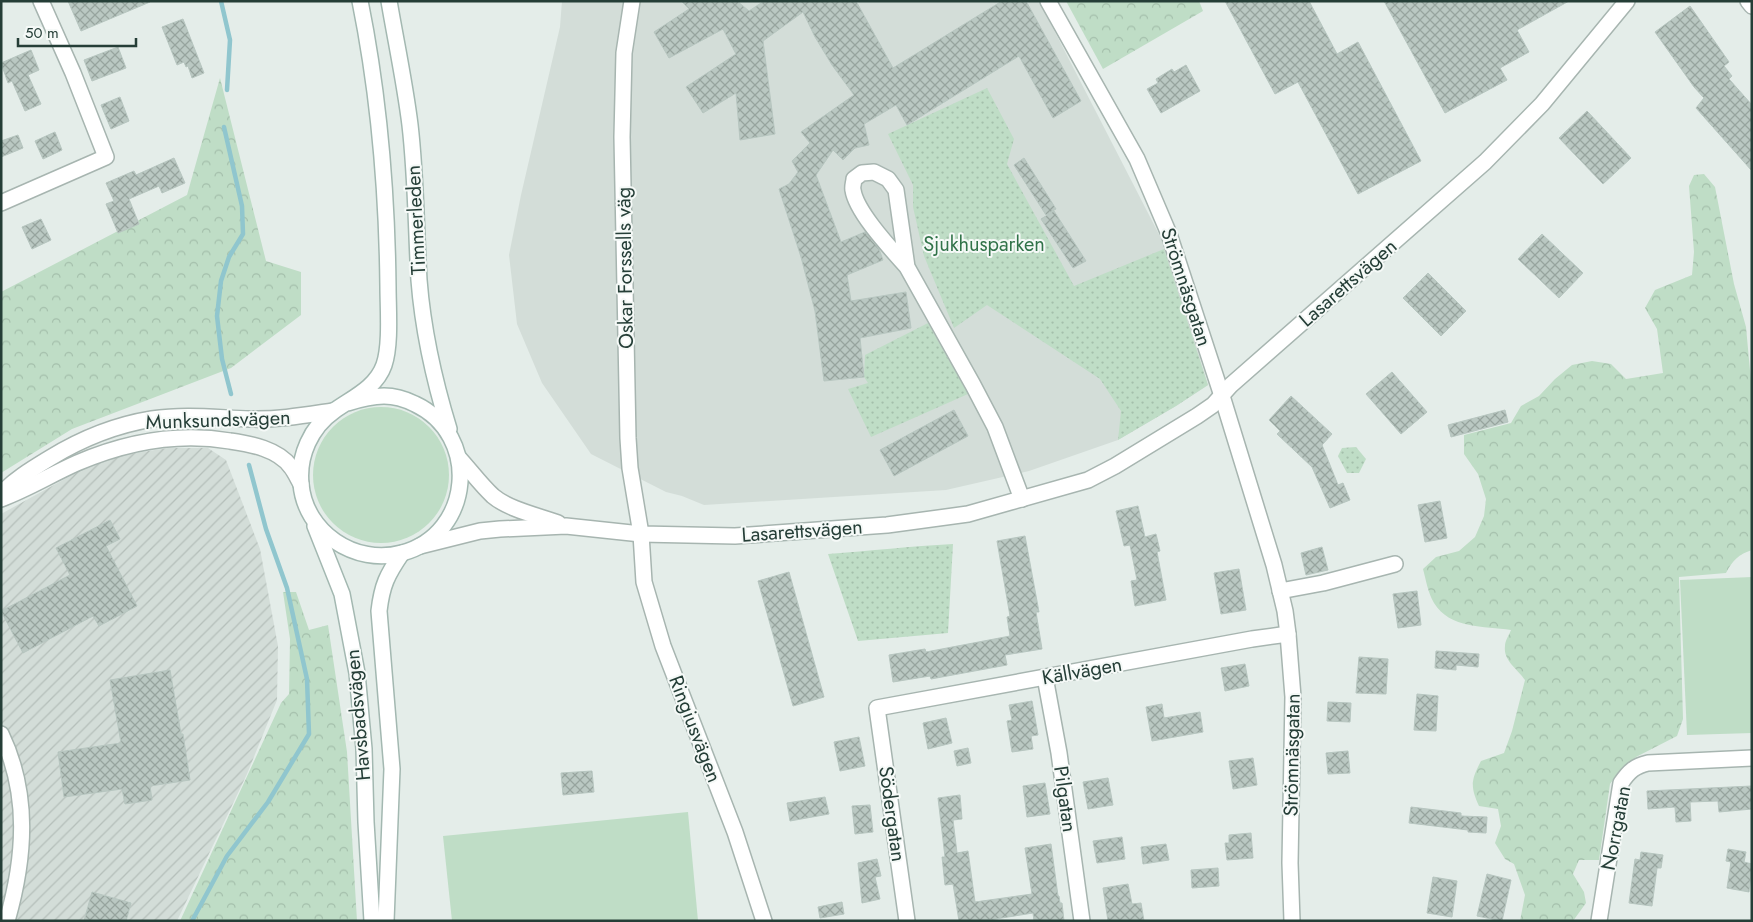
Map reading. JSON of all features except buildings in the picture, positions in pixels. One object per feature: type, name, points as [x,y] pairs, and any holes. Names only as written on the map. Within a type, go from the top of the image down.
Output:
[{"type":"street","points":[[1,203],[106,156],[73,73],[41,1]]},
{"type":"street","name":"Timmerleden","points":[[348,403],[378,376],[384,365],[388,319],[388,242],[380,126],[360,1]]},
{"type":"street","name":"Timmerleden","points":[[389,1],[410,124],[417,210],[419,280],[425,333],[436,387],[451,437]]},
{"type":"street","name":"Oskar Forssells väg","points":[[632,1],[624,53],[624,242],[628,438],[630,468],[641,534]]},
{"type":"street","name":"Strömnäsgatan","points":[[1048,1],[1140,167],[1168,234],[1222,396],[1280,591],[1288,634],[1293,698],[1290,863],[1292,921]]},
{"type":"street","name":"Lasarettsvägen","points":[[418,547],[480,531],[500,529],[566,526],[641,534],[735,536],[887,525],[968,514],[1074,485],[1108,470],[1202,412],[1222,396],[1231,385],[1485,162],[1542,104],[1627,1]]},
{"type":"street","points":[[1748,1],[1752,6]]},
{"type":"street","points":[[907,267],[896,190],[888,179],[874,172],[862,173],[854,179],[852,190],[872,225],[907,267],[978,393],[994,427],[1022,499]]},
{"type":"street","points":[[386,396],[406,400],[424,408],[440,421],[451,437],[459,458],[461,477],[458,498],[449,518],[436,534],[418,547],[402,553],[384,556],[367,555],[350,550],[321,530],[311,515],[304,500],[301,484],[301,467],[305,451],[311,436],[321,422],[334,411],[348,403],[367,397],[386,396]]},
{"type":"street","name":"Munksundsvägen","points":[[1,494],[24,474],[68,447],[98,434],[151,419],[172,417],[271,418],[334,411]]},
{"type":"street","name":"Munksundsvägen","points":[[1,499],[18,493],[101,453],[143,441],[167,438],[216,438],[260,447],[278,455],[291,466],[301,484]]},
{"type":"street","name":"Lasarettsvägen","points":[[459,458],[493,497],[560,523],[579,527]]},
{"type":"street","name":"Havsbadsvägen","points":[[311,515],[342,594],[357,673],[364,749],[372,921]]},
{"type":"street","name":"Ringiusvägen","points":[[641,534],[644,582],[663,646],[735,832],[764,921]]},
{"type":"street","name":"Havsbadsvägen","points":[[386,921],[392,769],[379,612],[383,586],[388,573],[402,553]]},
{"type":"street","points":[[1280,591],[1323,583],[1395,564]]},
{"type":"street","name":"Källvägen","points":[[877,708],[1288,634]]},
{"type":"street","name":"Pilgatan","points":[[1045,677],[1059,753],[1082,921]]},
{"type":"street","name":"Södergatan","points":[[877,708],[907,921]]},
{"type":"street","points":[[1,734],[10,754],[18,790],[22,840],[16,888],[7,921]]},
{"type":"street","name":"Norrgatan","points":[[1599,921],[1621,783],[1628,773],[1637,765],[1648,763],[1752,758]]},
{"type":"shaded area","points":[[562,1],[1039,1],[1166,248],[1208,385],[1118,440],[1029,471],[946,490],[704,505],[666,492],[591,454],[542,383],[517,324],[509,255],[560,27]]},
{"type":"shaded area","points":[[168,448],[208,448],[226,460],[260,549],[278,646],[277,700],[247,774],[177,921],[1,921],[1,514],[103,458]]},
{"type":"green space","points":[[1066,1],[1199,1],[1203,11],[1103,69]]},
{"type":"green space","points":[[220,78],[266,261],[301,272],[301,315],[231,368],[72,429],[1,473],[1,292],[187,195]]},
{"type":"green space","name":"Sjukhusparken","points":[[987,88],[1014,139],[1007,164],[1074,286],[1164,249],[1208,385],[1118,440],[1121,411],[1100,379],[987,305],[954,328],[924,256],[913,207],[913,185],[888,134]]},
{"type":"green space","points":[[1704,174],[1715,187],[1734,284],[1746,327],[1752,392],[1752,550],[1736,558],[1726,573],[1679,577],[1683,719],[1677,736],[1636,757],[1621,769],[1610,784],[1599,860],[1579,860],[1573,874],[1584,892],[1586,903],[1573,921],[1520,921],[1525,895],[1514,864],[1505,859],[1495,843],[1501,826],[1498,809],[1479,806],[1474,793],[1473,783],[1475,773],[1481,761],[1504,753],[1512,731],[1525,680],[1506,656],[1505,644],[1511,630],[1468,625],[1449,618],[1434,603],[1423,569],[1436,557],[1459,551],[1475,537],[1484,516],[1486,499],[1478,474],[1464,454],[1464,435],[1511,423],[1521,406],[1539,396],[1572,365],[1592,361],[1611,364],[1626,379],[1663,373],[1657,329],[1645,308],[1655,290],[1692,275],[1694,252],[1689,186],[1694,175]]},
{"type":"green space","points":[[928,323],[968,394],[871,437],[848,389],[868,383],[864,377],[865,355]]},
{"type":"green space","points":[[381,407],[407,412],[419,418],[429,427],[438,437],[444,449],[449,475],[444,501],[438,513],[429,523],[419,532],[407,538],[381,543],[355,538],[343,532],[333,523],[324,513],[318,501],[313,475],[318,449],[324,437],[333,427],[343,418],[355,412]]},
{"type":"green space","points":[[1356,447],[1366,459],[1359,473],[1347,473],[1338,456],[1342,448]]},
{"type":"green space","points":[[953,544],[948,633],[858,641],[828,554]]},
{"type":"green space","points":[[1752,577],[1752,733],[1687,735],[1680,580]]},
{"type":"green space","points":[[283,592],[296,592],[309,630],[328,625],[347,752],[357,921],[180,921],[281,703],[289,694],[290,639]]},
{"type":"green space","points":[[688,812],[698,921],[452,921],[443,836]]},
{"type":"waterway","points":[[221,1],[230,40],[227,90]]},
{"type":"waterway","points":[[224,127],[242,206],[243,234],[229,257],[221,281],[217,316],[222,359],[231,394]]},
{"type":"waterway","points":[[192,921],[227,856],[268,802],[309,734],[307,679],[287,588],[266,529],[249,465]]}]
